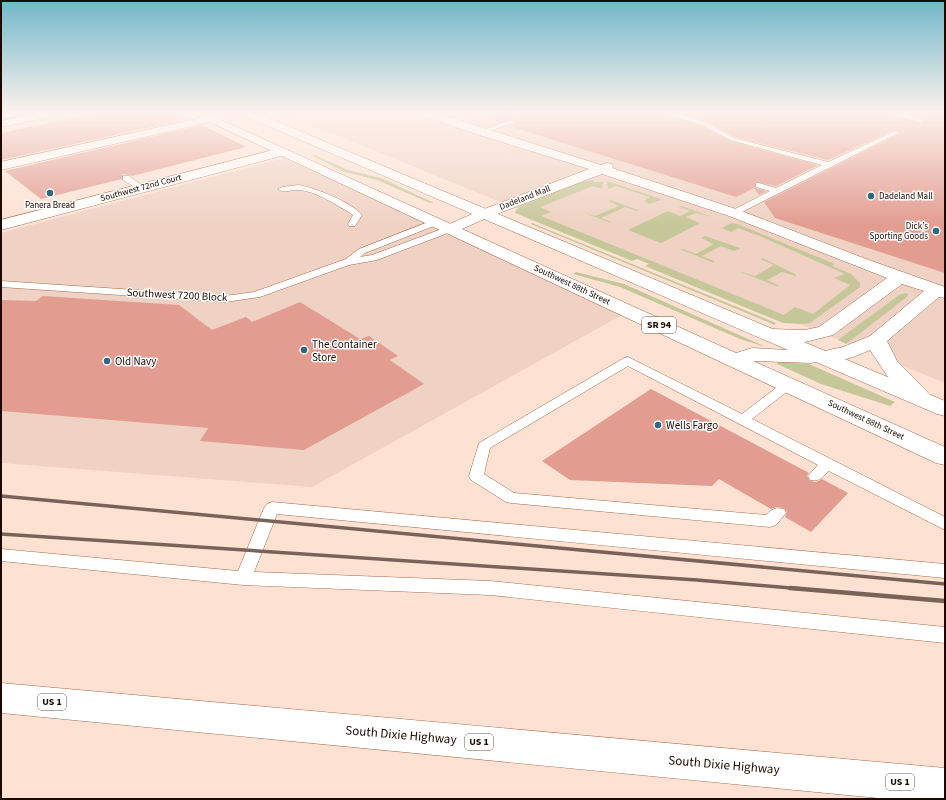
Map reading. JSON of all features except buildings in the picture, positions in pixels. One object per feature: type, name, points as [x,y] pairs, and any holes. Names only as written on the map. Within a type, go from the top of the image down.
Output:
[{"type":"main road","points":[[1,166],[62,151]]},
{"type":"main road","name":"Southwest 72nd Court","points":[[8,223],[288,151]]},
{"type":"main road","points":[[337,151],[466,206],[482,207],[771,335],[945,409]]},
{"type":"main road","points":[[544,151],[583,163]]},
{"type":"main road","name":"Southwest 88th Street","points":[[281,152],[789,384],[945,457]]},
{"type":"main road","points":[[563,169],[583,163],[603,162],[899,278],[940,292]]},
{"type":"main road","name":"Dadeland Mall","points":[[443,226],[482,207],[603,162],[622,162]]},
{"type":"main road","points":[[443,226],[466,206]]},
{"type":"main road","points":[[3,209],[8,223]]},
{"type":"main road","points":[[771,335],[805,336],[826,331],[899,278]]},
{"type":"main road","points":[[735,360],[752,354],[789,357],[822,357],[848,352],[877,340],[940,292]]},
{"type":"main road","points":[[877,340],[879,351],[887,365],[924,400]]},
{"type":"main road","name":"South Dixie Highway","points":[[1,698],[945,786]]},
{"type":"lane","points":[[780,151],[829,164]]},
{"type":"lane","points":[[734,213],[829,164],[858,151]]},
{"type":"lane","points":[[126,178],[142,188]]},
{"type":"lane","points":[[759,186],[777,191]]},
{"type":"lane","points":[[282,189],[306,188],[352,210],[358,216],[352,224]]},
{"type":"lane","name":"Southwest 7200 Block","points":[[347,262],[362,251],[443,226]]},
{"type":"lane","name":"Southwest 7200 Block","points":[[1,284],[225,299],[256,295],[347,262],[374,258],[443,226]]},
{"type":"lane","points":[[778,513],[770,521],[511,498],[476,476],[484,446],[628,361],[945,524]]},
{"type":"lane","points":[[743,420],[789,384]]},
{"type":"lane","points":[[815,476],[827,464]]},
{"type":"lane","points":[[243,578],[272,508],[945,571]]},
{"type":"lane","points":[[1,555],[243,578],[490,588],[945,635]]},
{"type":"shaded area","points":[[376,151],[945,151],[945,383]]},
{"type":"shaded area","points":[[284,158],[622,315],[312,487],[1,463],[1,233]]},
{"type":"green space","points":[[311,155],[315,155],[348,170],[381,178],[434,203],[430,203],[377,180],[345,172]]},
{"type":"green space","points":[[592,180],[594,182],[603,182],[602,189],[593,186],[540,207],[551,212],[541,216],[784,315],[795,307],[813,314],[850,285],[834,278],[845,274],[760,236],[738,228],[731,232],[722,228],[732,223],[737,224],[835,264],[832,266],[851,274],[860,283],[860,287],[810,323],[783,323],[645,266],[649,264],[637,259],[632,261],[515,213],[521,206],[581,182]]},
{"type":"green space","points":[[607,181],[661,200],[649,204],[644,201],[650,197],[616,186],[608,189]]},
{"type":"green space","points":[[610,200],[638,211],[625,207],[601,218],[611,223],[582,212],[595,216],[619,206],[609,201]]},
{"type":"green space","points":[[678,206],[682,206],[712,217],[696,213],[686,217],[700,223],[661,243],[628,230],[668,211],[680,216],[690,211]]},
{"type":"green space","points":[[532,223],[776,323],[774,325],[531,224]]},
{"type":"green space","points":[[705,236],[740,249],[734,251],[721,246],[702,256],[714,261],[714,263],[680,249],[696,254],[714,244],[701,238]]},
{"type":"green space","points":[[762,258],[795,274],[796,276],[782,272],[767,280],[779,286],[776,286],[739,271],[755,276],[774,265],[760,259]]},
{"type":"green space","points":[[576,272],[624,284],[766,347],[740,339],[620,287],[573,274]]},
{"type":"green space","points":[[905,293],[908,294],[908,296],[846,344],[838,340],[899,295]]},
{"type":"green space","points":[[780,362],[809,364],[895,402],[890,406],[821,384],[777,364]]},
{"type":"railway","points":[[1,496],[945,584]]},
{"type":"railway","points":[[1,534],[697,580],[802,589]]},
{"type":"railway","points":[[790,588],[945,601]]},
{"type":"place","name":"Panera Bread","points":[[50,193]]},
{"type":"place","name":"Dadeland Mall","points":[[871,196]]},
{"type":"place","name":"Dick's Sporting Goods","points":[[936,231]]},
{"type":"place","name":"The Container Store","points":[[304,350]]},
{"type":"place","name":"Old Navy","points":[[107,361]]},
{"type":"place","name":"Wells Fargo","points":[[658,425]]}]
